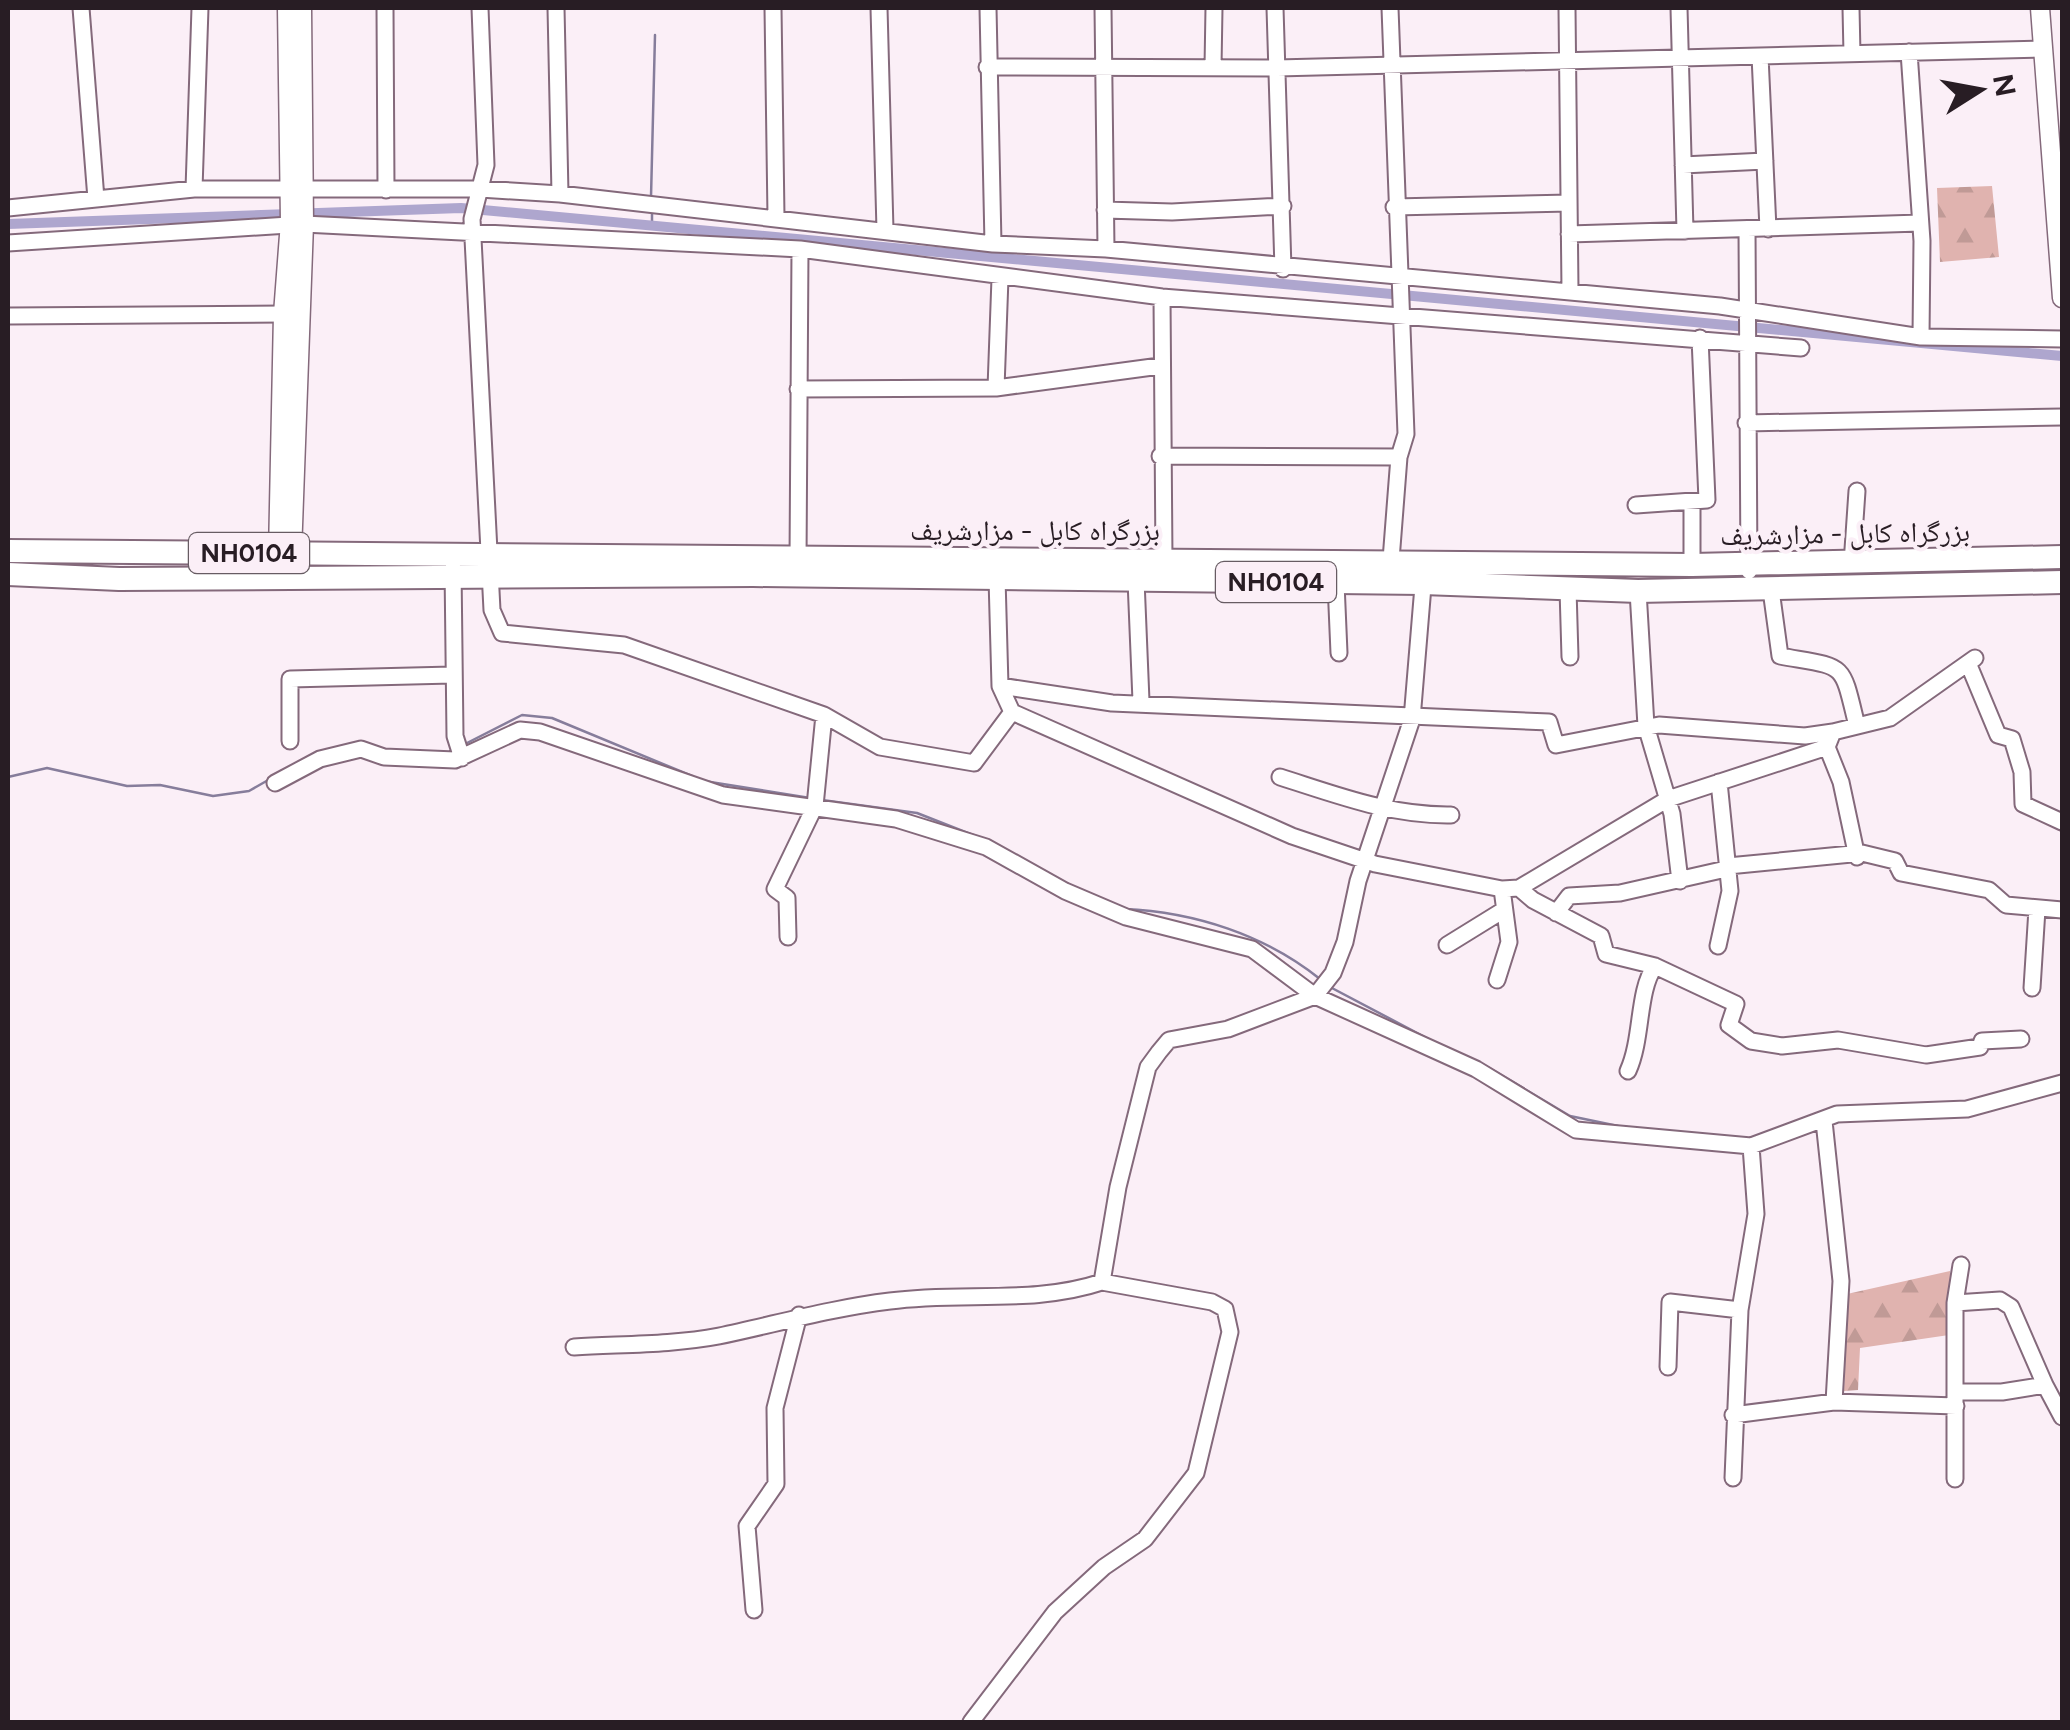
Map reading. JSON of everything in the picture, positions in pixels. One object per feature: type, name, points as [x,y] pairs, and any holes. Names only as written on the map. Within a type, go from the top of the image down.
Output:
[{"type":"highway","name":"بزرگراه کابل - مزارشریف","points":[[8,550],[285,554],[453,564]]},
{"type":"highway","name":"بزرگراه کابل - مزارشریف","points":[[490,564],[1336,583],[1425,571],[2062,557]]},
{"type":"highway","name":"بزرگراه کابل - مزارشریف","points":[[8,574],[119,579],[453,564],[1392,560],[1425,571],[1568,589],[1760,590],[2062,582]]},
{"type":"main road","points":[[285,554],[297,223],[287,8]]},
{"type":"main road","points":[[296,189],[302,8]]},
{"type":"main road","points":[[2040,8],[2056,148],[2062,298]]},
{"type":"main road","points":[[285,554],[283,314],[297,223]]},
{"type":"street","points":[[80,8],[96,199]]},
{"type":"street","points":[[194,190],[200,8]]},
{"type":"street","points":[[385,8],[386,190]]},
{"type":"street","points":[[480,8],[486,166],[473,224],[492,610],[502,633],[624,646],[824,714],[880,747],[974,763],[1012,712]]},
{"type":"street","points":[[556,8],[560,194]]},
{"type":"street","points":[[773,8],[776,217]]},
{"type":"street","points":[[880,8],[885,230]]},
{"type":"street","points":[[988,8],[992,244]]},
{"type":"street","points":[[1102,8],[1106,249]]},
{"type":"street","points":[[1214,8],[1214,67]]},
{"type":"street","points":[[1275,8],[1283,269]]},
{"type":"street","points":[[1390,8],[1394,207],[1406,434],[1400,457],[1392,560]]},
{"type":"street","points":[[1567,8],[1570,290]]},
{"type":"street","points":[[1679,8],[1686,231]]},
{"type":"street","points":[[1851,8],[1852,54]]},
{"type":"street","points":[[988,68],[1277,68],[2043,48]]},
{"type":"street","points":[[1909,52],[1920,223],[1920,337]]},
{"type":"street","points":[[1760,56],[1768,229]]},
{"type":"street","points":[[1683,165],[1765,161]]},
{"type":"street","points":[[8,208],[194,190],[560,194],[992,244],[1106,249],[1283,269],[1401,296],[1700,338],[1748,328],[2062,339]]},
{"type":"street","points":[[1394,207],[1569,203]]},
{"type":"street","points":[[1105,210],[1172,212],[1283,206]]},
{"type":"street","points":[[8,242],[297,223],[473,224],[800,249],[1162,297],[1401,296],[1570,290],[1748,328],[1801,348]]},
{"type":"street","points":[[1569,234],[1920,223]]},
{"type":"street","points":[[1747,230],[1749,565],[1780,656],[1836,666],[1844,672],[1857,726]]},
{"type":"street","points":[[798,560],[800,249]]},
{"type":"street","points":[[996,388],[1000,278]]},
{"type":"street","points":[[1162,297],[1160,456],[1164,560]]},
{"type":"street","points":[[10,316],[283,314]]},
{"type":"street","points":[[1636,505],[1702,504],[1707,496],[1700,338]]},
{"type":"street","points":[[798,389],[996,388],[1160,366]]},
{"type":"street","points":[[1746,423],[2062,417]]},
{"type":"street","points":[[1160,456],[1400,457]]},
{"type":"street","points":[[1852,564],[1857,491]]},
{"type":"street","points":[[1692,505],[1692,565]]},
{"type":"street","points":[[453,564],[452,675],[455,736],[462,758]]},
{"type":"street","points":[[1102,1282],[1118,1188],[1148,1067],[1159,1052],[1169,1040],[1228,1029],[1318,991],[1333,973],[1412,719],[1425,571]]},
{"type":"street","points":[[996,578],[1000,686],[1012,712],[1292,836],[1366,860],[1510,888],[1600,936],[1606,954],[1655,966],[1736,1004],[1729,1025],[1751,1041],[1782,1046],[1838,1040],[1926,1054],[1980,1047],[1982,1041],[2021,1039]]},
{"type":"street","points":[[1136,580],[1141,700]]},
{"type":"street","points":[[1336,583],[1340,652]]},
{"type":"street","points":[[1568,589],[1570,657]]},
{"type":"street","points":[[1638,591],[1646,726],[1668,799],[1680,882]]},
{"type":"street","points":[[1497,980],[1509,942],[1502,911],[1510,888],[1668,799],[1830,740],[1857,726],[1890,718],[1971,660],[1998,735],[2012,739],[2022,772],[2022,804],[2062,822]]},
{"type":"street","points":[[290,741],[290,679],[452,675]]},
{"type":"street","points":[[1000,686],[1112,703],[1141,700],[1412,719],[1549,722],[1556,745],[1646,726],[1710,726],[1830,740]]},
{"type":"street","points":[[788,938],[787,898],[776,889],[816,801],[824,714]]},
{"type":"street","points":[[275,783],[320,759],[361,750],[384,757],[462,758],[520,730],[540,732],[723,795],[816,801],[925,826],[986,846],[1065,891],[1126,917],[1252,950],[1318,991],[1476,1070],[1576,1130],[1751,1146],[1836,1114],[1966,1110],[2062,1083]]},
{"type":"street","points":[[1830,740],[1857,857]]},
{"type":"street","points":[[1280,776],[1382,809],[1415,816],[1451,816]]},
{"type":"street","points":[[1718,946],[1730,891],[1719,782]]},
{"type":"street","points":[[1556,913],[1568,896],[1620,893],[1727,868],[1857,857],[1862,853],[1895,861],[1901,873],[1989,890],[2006,905],[2062,910]]},
{"type":"street","points":[[2032,988],[2037,909]]},
{"type":"street","points":[[1447,945],[1502,911]]},
{"type":"street","points":[[1628,1071],[1640,1046],[1644,1000],[1655,966]]},
{"type":"street","points":[[1824,1121],[1841,1281],[1834,1402]]},
{"type":"street","points":[[1732,1478],[1740,1310],[1756,1214],[1751,1146]]},
{"type":"street","points":[[1955,1479],[1956,1302],[1961,1265]]},
{"type":"street","points":[[574,1347],[716,1337],[799,1315],[895,1300],[1071,1292],[1102,1282],[1212,1302],[1225,1309],[1230,1332],[1205,1450],[1196,1472],[1144,1539],[1104,1567],[1056,1612],[1014,1661],[971,1722]]},
{"type":"street","points":[[1956,1302],[2000,1300],[2011,1308],[2062,1418]]},
{"type":"street","points":[[1668,1367],[1670,1302],[1740,1310]]},
{"type":"street","points":[[754,1610],[747,1526],[776,1484],[774,1408],[799,1315]]},
{"type":"street","points":[[1733,1416],[1834,1402],[1956,1399],[2046,1385]]},
{"type":"green space","points":[[1992,186],[1999,257],[1940,262],[1937,188]]},
{"type":"green space","points":[[1950,1271],[1949,1335],[1860,1348],[1858,1390],[1844,1391],[1847,1294]]},
{"type":"waterway","points":[[651,197],[655,35]]},
{"type":"waterway","points":[[8,224],[461,208],[2062,356]]},
{"type":"waterway","points":[[652,210],[652,223]]},
{"type":"waterway","points":[[467,743],[522,715],[552,718],[692,776]]},
{"type":"waterway","points":[[8,777],[47,768],[127,786],[160,785],[213,796],[249,791],[270,779]]},
{"type":"waterway","points":[[704,781],[810,798]]},
{"type":"waterway","points":[[822,800],[917,813],[983,839]]},
{"type":"waterway","points":[[1124,909],[1177,915],[1228,929],[1276,950],[1320,979]]},
{"type":"waterway","points":[[1330,987],[1438,1044]]},
{"type":"waterway","points":[[1486,1066],[1570,1116],[1618,1126]]}]
